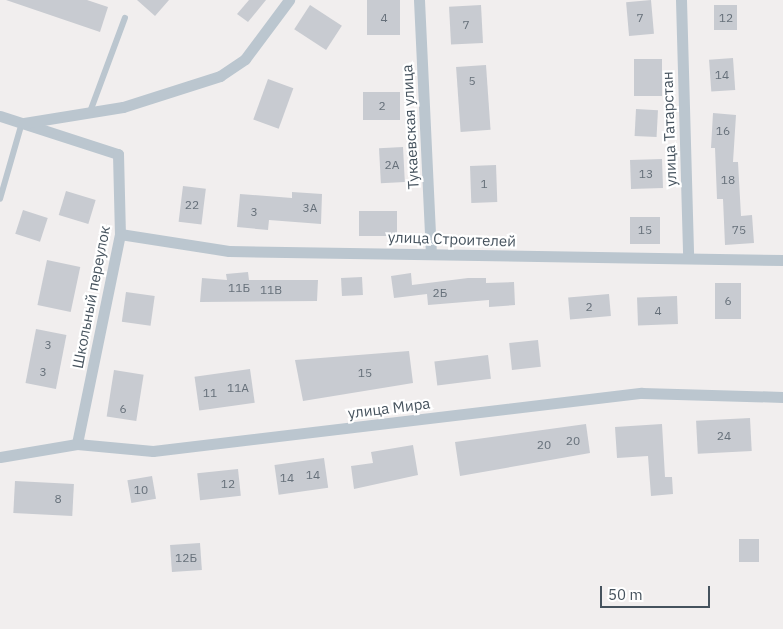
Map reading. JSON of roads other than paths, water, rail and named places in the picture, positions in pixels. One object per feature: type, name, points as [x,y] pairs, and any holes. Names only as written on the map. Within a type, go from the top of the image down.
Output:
[{"type":"street","points":[[0,116],[22,123],[123,107],[220,76],[246,59],[289,0]]},
{"type":"street","name":"Тукаевская улица","points":[[419,0],[431,252]]},
{"type":"street","name":"улица Татарстан","points":[[680,0],[688,258]]},
{"type":"street","name":"Школьный переулок","points":[[22,123],[118,154],[120,234],[77,444]]},
{"type":"street","name":"улица Строителей","points":[[120,234],[229,251],[431,252],[639,261],[688,258],[783,260]]},
{"type":"street","name":"улица Мира","points":[[0,457],[77,444],[153,451],[642,393],[783,398]]},
{"type":"lane","points":[[90,112],[125,18]]},
{"type":"lane","points":[[0,199],[22,123]]}]
